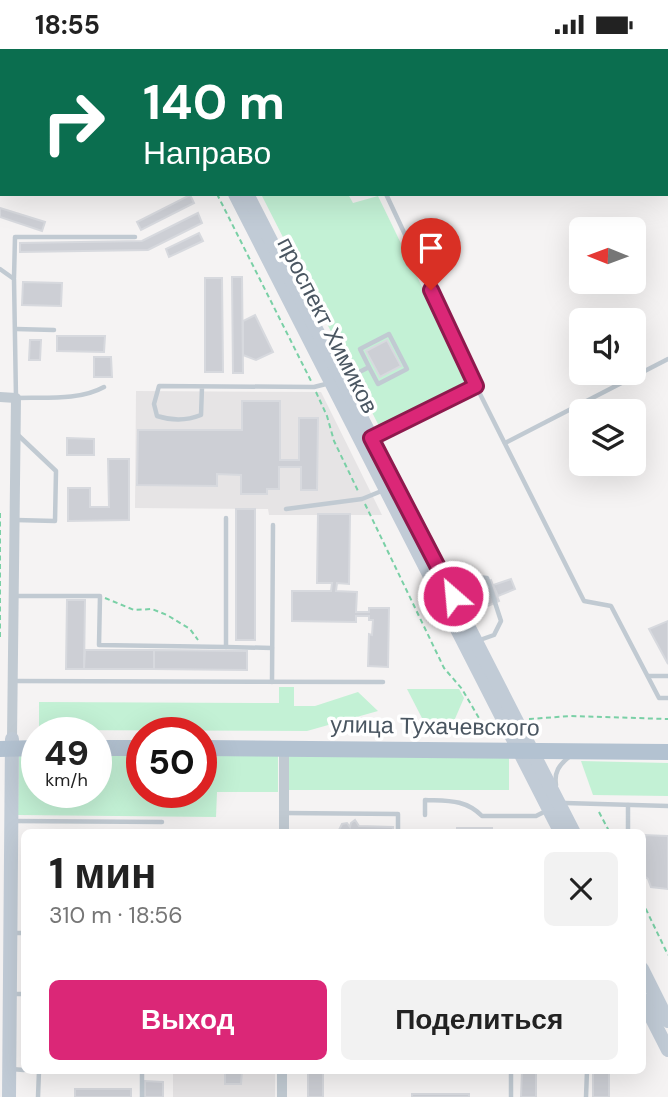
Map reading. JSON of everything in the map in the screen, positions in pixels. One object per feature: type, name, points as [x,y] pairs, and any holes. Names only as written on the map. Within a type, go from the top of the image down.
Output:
[{"type":"main road","name":"проспект Химиков","points":[[236,196],[337,382]]},
{"type":"main road","name":"проспект Химиков","points":[[248,196],[366,440],[441,573],[476,642],[523,745],[533,776],[559,829]]},
{"type":"main road","name":"проспект Химиков","points":[[366,440],[386,489],[523,745]]},
{"type":"main road","name":"улица Тухачевского","points":[[217,739],[523,745],[577,750],[668,752]]},
{"type":"main road","name":"улица Тухачевского","points":[[217,748],[668,742]]},
{"type":"main road","points":[[6,744],[18,933],[17,1069],[9,1097]]},
{"type":"main road","points":[[523,745],[565,809],[573,829]]},
{"type":"main road","points":[[646,981],[668,1050]]},
{"type":"main road","points":[[655,1010],[668,1021]]},
{"type":"street","points":[[0,397],[16,398],[13,681],[6,744]]},
{"type":"street","points":[[284,748],[284,829]]},
{"type":"street","points":[[282,1074],[282,1097]]},
{"type":"lane","points":[[387,196],[476,386],[584,601],[611,605],[659,698],[668,698]]},
{"type":"lane","points":[[104,387],[94,393],[79,395],[16,398],[15,237],[135,237]]},
{"type":"lane","points":[[0,269],[14,279]]},
{"type":"lane","points":[[16,329],[54,330]]},
{"type":"lane","points":[[389,334],[407,369],[378,384],[369,367],[360,349],[389,334]]},
{"type":"lane","points":[[505,443],[668,359]]},
{"type":"lane","points":[[202,387],[201,415],[170,420],[157,416],[154,404],[159,386],[314,387],[337,382],[369,367]]},
{"type":"lane","points":[[366,440],[476,386]]},
{"type":"lane","points":[[15,520],[55,521],[56,471],[16,433]]},
{"type":"lane","points":[[286,509],[362,499],[386,489]]},
{"type":"lane","points":[[226,518],[226,647]]},
{"type":"lane","points":[[272,682],[273,525]]},
{"type":"lane","points":[[441,573],[487,578],[501,621],[494,635],[476,642]]},
{"type":"lane","points":[[14,596],[100,596],[99,645],[272,648]]},
{"type":"lane","points":[[647,675],[668,676]]},
{"type":"lane","points":[[13,681],[383,682]]},
{"type":"lane","points":[[577,750],[562,763],[555,775],[565,809],[595,804],[668,806]]},
{"type":"lane","points":[[425,815],[425,800],[460,801],[474,807],[482,816],[536,816],[549,810]]},
{"type":"lane","points":[[628,805],[628,829]]},
{"type":"lane","points":[[284,813],[398,814],[398,829]]},
{"type":"lane","points":[[12,821],[162,822]]},
{"type":"lane","points":[[38,1097],[39,1074]]},
{"type":"lane","points":[[142,1074],[142,1097]]},
{"type":"lane","points":[[511,1074],[511,1097]]},
{"type":"lane","points":[[586,1097],[587,1074]]},
{"type":"path","points":[[218,196],[314,387],[327,416],[334,441],[444,668],[462,689],[483,725]]},
{"type":"path","points":[[0,513],[0,637]]},
{"type":"path","points":[[100,596],[134,610],[152,609],[167,615],[190,629],[203,647]]},
{"type":"path","points":[[523,719],[570,716],[668,719]]},
{"type":"path","points":[[595,804],[608,829]]},
{"type":"path","points":[[646,909],[668,955]]},
{"type":"shaded area","points":[[136,391],[321,392],[382,515],[269,515],[268,509],[135,508]]},
{"type":"shaded area","points":[[173,1074],[275,1074],[275,1097],[173,1097]]},
{"type":"green space","points":[[262,196],[349,196],[353,203],[378,196],[469,384],[379,426]]},
{"type":"green space","points":[[279,687],[294,687],[294,706],[315,706],[358,692],[378,711],[307,731],[217,731],[217,717],[126,717],[126,730],[112,730],[112,717],[39,717],[39,702],[279,703]]},
{"type":"green space","points":[[407,689],[459,689],[464,698],[454,721],[423,720]]},
{"type":"green space","points":[[19,752],[21,808],[112,808],[112,752],[126,753],[126,808],[216,808],[216,817],[18,815]]},
{"type":"green space","points":[[217,753],[278,754],[278,792],[217,792]]},
{"type":"green space","points":[[509,754],[509,790],[289,790],[289,755]]},
{"type":"green space","points":[[581,761],[668,763],[668,796],[593,795]]},
{"type":"building","points":[[188,196],[194,203],[141,230],[137,222]]},
{"type":"building","points":[[0,208],[45,222],[42,231],[0,217]]},
{"type":"building","points":[[198,213],[202,223],[148,250],[20,252],[20,243],[142,241]]},
{"type":"building","points":[[199,233],[203,241],[169,257],[166,249]]},
{"type":"building","points":[[232,277],[242,277],[243,373],[233,373]]},
{"type":"building","points":[[205,278],[222,278],[223,372],[205,372]]},
{"type":"building","points":[[23,282],[62,283],[61,306],[22,305]]},
{"type":"building","points":[[255,315],[273,352],[256,360],[243,355],[243,321]]},
{"type":"building","points":[[57,336],[105,336],[104,352],[57,351]]},
{"type":"building","points":[[30,340],[41,340],[40,360],[29,360]]},
{"type":"building","points":[[387,340],[401,366],[380,377],[366,351]]},
{"type":"building","points":[[94,357],[111,357],[112,377],[94,377]]},
{"type":"building","points":[[242,401],[280,401],[280,460],[299,460],[299,418],[318,418],[317,490],[301,490],[301,467],[279,467],[279,489],[267,489],[267,494],[241,494],[241,475],[217,474],[217,486],[137,485],[138,430],[242,430]]},
{"type":"building","points":[[67,438],[94,439],[94,455],[67,455]]},
{"type":"building","points":[[108,459],[129,459],[129,520],[68,521],[68,488],[90,488],[90,507],[109,507]]},
{"type":"building","points":[[236,509],[255,509],[255,640],[236,640]]},
{"type":"building","points":[[318,514],[350,514],[349,584],[337,583],[336,591],[357,592],[356,612],[369,612],[369,608],[389,608],[388,667],[368,666],[369,634],[372,635],[373,620],[369,620],[369,616],[356,616],[356,622],[292,621],[292,591],[331,591],[332,583],[317,583]]},
{"type":"building","points":[[511,579],[515,589],[498,596],[493,585]]},
{"type":"building","points":[[491,580],[499,601],[488,606],[479,585]]},
{"type":"building","points":[[67,600],[85,600],[84,669],[66,669]]},
{"type":"building","points":[[668,621],[668,664],[649,629]]},
{"type":"building","points":[[85,650],[154,650],[154,669],[84,669]]},
{"type":"building","points":[[154,650],[247,651],[247,670],[154,669]]},
{"type":"building","points":[[355,820],[359,826],[393,829],[340,829],[342,824],[347,823],[350,827]]},
{"type":"building","points":[[457,828],[492,828],[492,829]]},
{"type":"building","points":[[646,835],[668,836],[668,889],[651,887],[648,879]]},
{"type":"building","points":[[225,1074],[242,1074],[241,1084],[225,1084]]},
{"type":"building","points":[[308,1074],[323,1074],[323,1097],[308,1097]]},
{"type":"building","points":[[522,1074],[536,1074],[536,1097],[521,1097]]},
{"type":"building","points":[[593,1074],[609,1074],[609,1097],[593,1097]]},
{"type":"building","points":[[145,1081],[163,1082],[163,1097],[145,1097]]},
{"type":"building","points":[[75,1089],[131,1089],[131,1097],[75,1097]]},
{"type":"building","points":[[412,1094],[469,1094],[469,1097],[412,1097]]},
{"type":"route","points":[[431,290],[476,386],[371,438],[453,596]]}]
